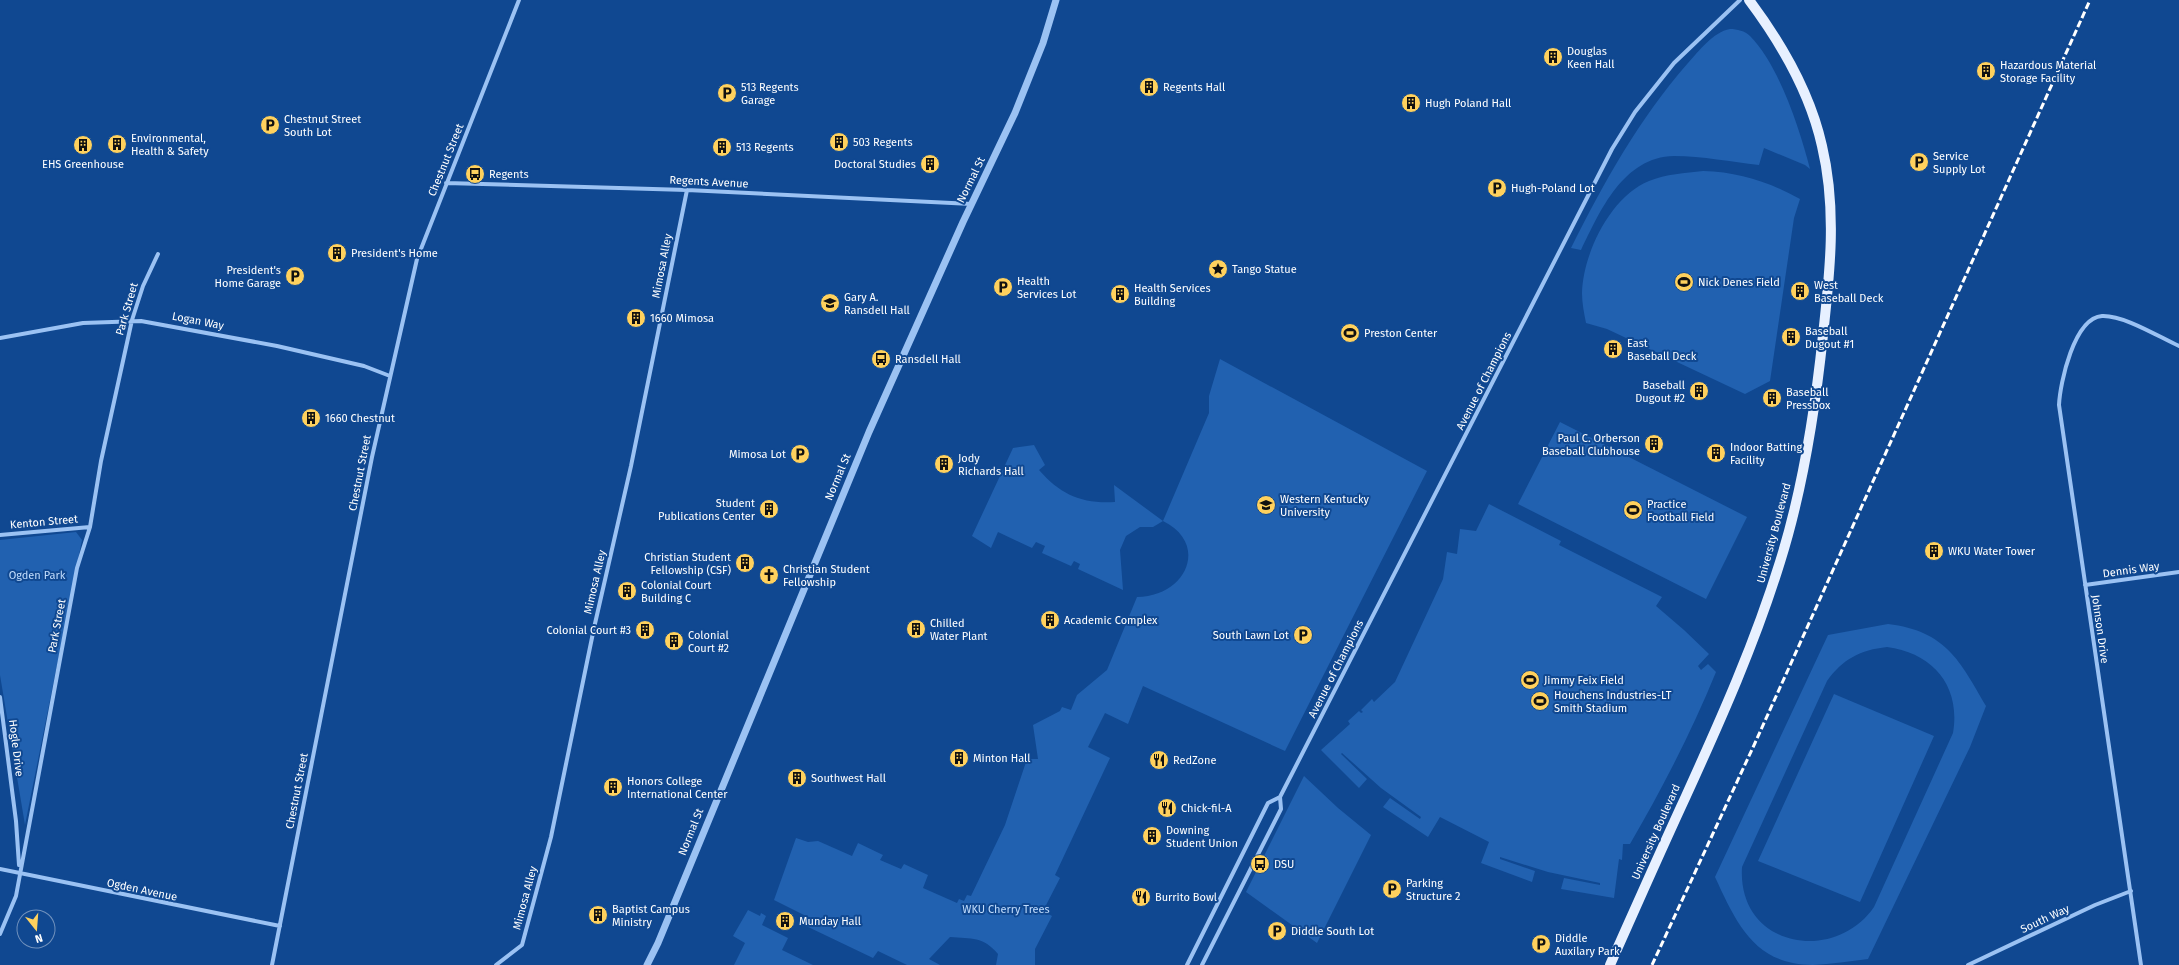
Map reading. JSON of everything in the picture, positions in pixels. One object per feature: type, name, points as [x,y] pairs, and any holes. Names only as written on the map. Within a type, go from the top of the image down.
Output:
[{"type":"main road","name":"University Boulevard","points":[[1610,965],[1725,710],[1765,611],[1793,516],[1808,447],[1818,385],[1831,248],[1832,214],[1827,170],[1816,124],[1804,91],[1781,48],[1749,0]]},
{"type":"street","name":"Chestnut Street","points":[[272,965],[349,572],[390,376],[417,259],[519,0]]},
{"type":"street","name":"Normal St","points":[[647,965],[661,936],[869,432],[972,204],[1015,113],[1043,43],[1056,0]]},
{"type":"street","name":"Avenue of Champions","points":[[1202,965],[1281,809],[1280,797],[1612,149],[1635,112],[1674,63],[1740,0]]},
{"type":"street","name":"Regents Avenue","points":[[446,183],[687,190],[972,204]]},
{"type":"street","name":"Mimosa Alley","points":[[496,965],[522,945],[551,837],[594,628],[631,466],[687,190]]},
{"type":"street","name":"Park Street","points":[[0,934],[16,896],[19,873],[77,568],[90,527],[101,461],[132,320],[143,286],[158,254]]},
{"type":"street","name":"Johnson Drive","points":[[2141,965],[2059,405],[2060,392],[2068,359],[2081,332],[2097,317],[2108,317],[2128,323],[2179,346]]},
{"type":"street","name":"Logan Way","points":[[0,338],[84,323],[132,320],[184,327],[277,346],[364,366],[390,376]]},
{"type":"street","name":"Kenton Street","points":[[0,535],[90,527]]},
{"type":"street","name":"Dennis Way","points":[[2085,585],[2179,572]]},
{"type":"street","name":"Hogle Drive","points":[[0,697],[16,822],[19,873]]},
{"type":"street","name":"Avenue of Champions","points":[[1187,965],[1268,803],[1280,797]]},
{"type":"street","name":"Ogden Avenue","points":[[0,869],[280,926]]},
{"type":"street","name":"South Way","points":[[1968,965],[2095,905],[2130,891]]},
{"type":"green space","points":[[1730,29],[1735,29],[1748,34],[1760,48],[1770,64],[1794,117],[1810,169],[1805,165],[1764,148],[1759,165],[1685,156],[1656,159],[1641,166],[1627,176],[1605,203],[1581,250],[1571,248],[1610,175],[1654,106],[1670,84],[1702,48],[1712,38]]},
{"type":"green space","name":"Nick Denes Field","points":[[1703,171],[1729,173],[1753,179],[1800,199],[1794,218],[1770,381],[1745,394],[1607,329],[1586,323],[1582,293],[1584,277],[1594,244],[1611,212],[1635,188],[1649,181],[1669,175]]},
{"type":"green space","name":"WKU Cherry Trees","points":[[1220,359],[1427,471],[1285,751],[1143,686],[1128,724],[1105,713],[1088,747],[1110,758],[1055,875],[1060,878],[1043,911],[1052,916],[1035,949],[1035,965],[996,965],[998,954],[987,944],[977,940],[950,937],[929,959],[940,965],[907,965],[878,951],[873,958],[804,925],[808,917],[774,900],[796,838],[808,842],[818,841],[852,856],[858,843],[883,855],[880,860],[901,869],[904,864],[928,875],[923,888],[957,903],[959,899],[964,901],[967,895],[971,896],[1005,825],[1027,759],[1038,759],[1033,725],[1060,711],[1062,707],[1071,710],[1077,695],[1107,670],[1137,597],[1154,595],[1168,588],[1179,579],[1186,568],[1188,555],[1186,543],[1177,531],[1163,521],[1209,413],[1209,396]]},
{"type":"green space","name":"Practice Football Field","points":[[1560,422],[1747,517],[1706,599],[1518,504]]},
{"type":"green space","points":[[1034,445],[1045,465],[1039,470],[1047,479],[1064,492],[1092,501],[1115,502],[1114,485],[1163,521],[1153,527],[1140,527],[1126,536],[1120,550],[1123,590],[1078,569],[1080,564],[1074,561],[1071,566],[1042,553],[1045,546],[1036,542],[1032,548],[998,532],[991,548],[972,536],[1013,448]]},
{"type":"green space","name":"Houchens Industries-LT Smith Stadium","points":[[1489,504],[1561,541],[1559,545],[1662,597],[1656,606],[1709,654],[1698,666],[1701,670],[1708,664],[1716,672],[1687,738],[1654,802],[1630,844],[1623,844],[1622,860],[1619,859],[1614,898],[1561,889],[1564,878],[1600,885],[1600,883],[1548,872],[1500,857],[1500,859],[1535,871],[1532,882],[1481,863],[1489,842],[1440,817],[1428,837],[1383,807],[1390,798],[1420,819],[1421,817],[1381,788],[1342,753],[1341,754],[1367,779],[1359,788],[1321,750],[1350,724],[1348,721],[1359,711],[1361,713],[1363,712],[1361,710],[1372,699],[1374,702],[1395,682],[1443,579],[1447,552],[1457,554],[1460,529],[1476,531]]},
{"type":"green space","name":"Ogden Park","points":[[76,532],[82,540],[25,825],[0,675],[0,540]]},
{"type":"green space","points":[[1888,624],[1924,633],[1938,641],[1959,662],[1986,706],[1970,747],[1868,959],[1813,965],[1793,963],[1776,958],[1762,949],[1750,938],[1740,925],[1715,877],[1828,635]],"holes":[[[1887,647],[1903,650],[1918,656],[1930,664],[1948,687],[1953,701],[1953,733],[1874,907],[1857,925],[1836,936],[1813,941],[1791,939],[1771,930],[1755,915],[1745,894],[1742,867],[1827,681],[1846,661],[1860,653]]]},
{"type":"green space","points":[[1834,694],[1934,736],[1860,902],[1758,861]]},
{"type":"green space","points":[[1304,776],[1338,808],[1371,835],[1317,943],[1246,892]]},
{"type":"green space","points":[[748,910],[760,916],[761,913],[766,916],[762,925],[788,938],[782,950],[813,965],[734,965],[745,943],[733,936]]},
{"type":"railway","points":[[1652,965],[1755,743],[2090,0]]},
{"type":"place","name":"Douglas Keen Hall","points":[[1553,57]]},
{"type":"place","name":"Hazardous Material Storage Facility","points":[[1986,71]]},
{"type":"place","name":"Regents Hall","points":[[1149,87]]},
{"type":"place","name":"513 Regents Garage","points":[[727,93]]},
{"type":"place","name":"Hugh Poland Hall","points":[[1411,103]]},
{"type":"place","name":"Chestnut Street South Lot","points":[[270,125]]},
{"type":"place","name":"503 Regents","points":[[839,142]]},
{"type":"place","name":"Environmental, Health & Safety","points":[[117,144]]},
{"type":"place","name":"EHS Greenhouse","points":[[83,145]]},
{"type":"place","name":"513 Regents","points":[[722,147]]},
{"type":"place","name":"Service Supply Lot","points":[[1919,162]]},
{"type":"place","name":"Doctoral Studies","points":[[930,164]]},
{"type":"place","name":"Regents","points":[[475,174]]},
{"type":"place","name":"Hugh-Poland Lot","points":[[1497,188]]},
{"type":"place","name":"President's Home","points":[[337,253]]},
{"type":"place","name":"Tango Statue","points":[[1218,269]]},
{"type":"place","name":"President's Home Garage","points":[[295,276]]},
{"type":"place","name":"Nick Denes Field","points":[[1684,282]]},
{"type":"place","name":"Health Services Lot","points":[[1003,287]]},
{"type":"place","name":"West Baseball Deck","points":[[1800,291]]},
{"type":"place","name":"Health Services Building","points":[[1120,294]]},
{"type":"place","name":"Gary A. Ransdell Hall","points":[[830,303]]},
{"type":"place","name":"1660 Mimosa","points":[[636,318]]},
{"type":"place","name":"Preston Center","points":[[1350,333]]},
{"type":"place","name":"Baseball Dugout #1","points":[[1791,337]]},
{"type":"place","name":"East Baseball Deck","points":[[1613,349]]},
{"type":"place","name":"Ransdell Hall","points":[[881,359]]},
{"type":"place","name":"Baseball Dugout #2","points":[[1699,391]]},
{"type":"place","name":"Baseball Pressbox","points":[[1772,398]]},
{"type":"place","name":"1660 Chestnut","points":[[311,418]]},
{"type":"place","name":"Paul C. Orberson Baseball Clubhouse","points":[[1654,444]]},
{"type":"place","name":"Indoor Batting Facility","points":[[1716,453]]},
{"type":"place","name":"Mimosa Lot","points":[[800,454]]},
{"type":"place","name":"Jody Richards Hall","points":[[944,464]]},
{"type":"place","name":"Western Kentucky University","points":[[1266,505]]},
{"type":"place","name":"Student Publications Center","points":[[769,509]]},
{"type":"place","name":"Practice Football Field","points":[[1633,510]]},
{"type":"place","name":"WKU Water Tower","points":[[1934,551]]},
{"type":"place","name":"Christian Student Fellowship (CSF)","points":[[745,563]]},
{"type":"place","name":"Christian Student Fellowship","points":[[769,575]]},
{"type":"place","name":"Colonial Court Building C","points":[[627,591]]},
{"type":"place","name":"Academic Complex","points":[[1050,620]]},
{"type":"place","name":"Chilled Water Plant","points":[[916,629]]},
{"type":"place","name":"Colonial Court #3","points":[[645,630]]},
{"type":"place","name":"South Lawn Lot","points":[[1303,635]]},
{"type":"place","name":"Colonial Court #2","points":[[674,641]]},
{"type":"place","name":"Jimmy Feix Field","points":[[1530,680]]},
{"type":"place","name":"Houchens Industries-LT Smith Stadium","points":[[1540,701]]},
{"type":"place","name":"Minton Hall","points":[[959,758]]},
{"type":"place","name":"RedZone","points":[[1159,760]]},
{"type":"place","name":"Southwest Hall","points":[[797,778]]},
{"type":"place","name":"Honors College International Center","points":[[613,787]]},
{"type":"place","name":"Chick-fil-A","points":[[1167,808]]},
{"type":"place","name":"Downing Student Union","points":[[1152,836]]},
{"type":"place","name":"DSU","points":[[1260,864]]},
{"type":"place","name":"Parking Structure 2","points":[[1392,889]]},
{"type":"place","name":"Burrito Bowl","points":[[1141,897]]},
{"type":"place","name":"Baptist Campus Ministry","points":[[598,915]]},
{"type":"place","name":"Munday Hall","points":[[785,921]]},
{"type":"place","name":"Diddle South Lot","points":[[1277,931]]},
{"type":"place","name":"Diddle Auxilary Park","points":[[1541,944]]}]
